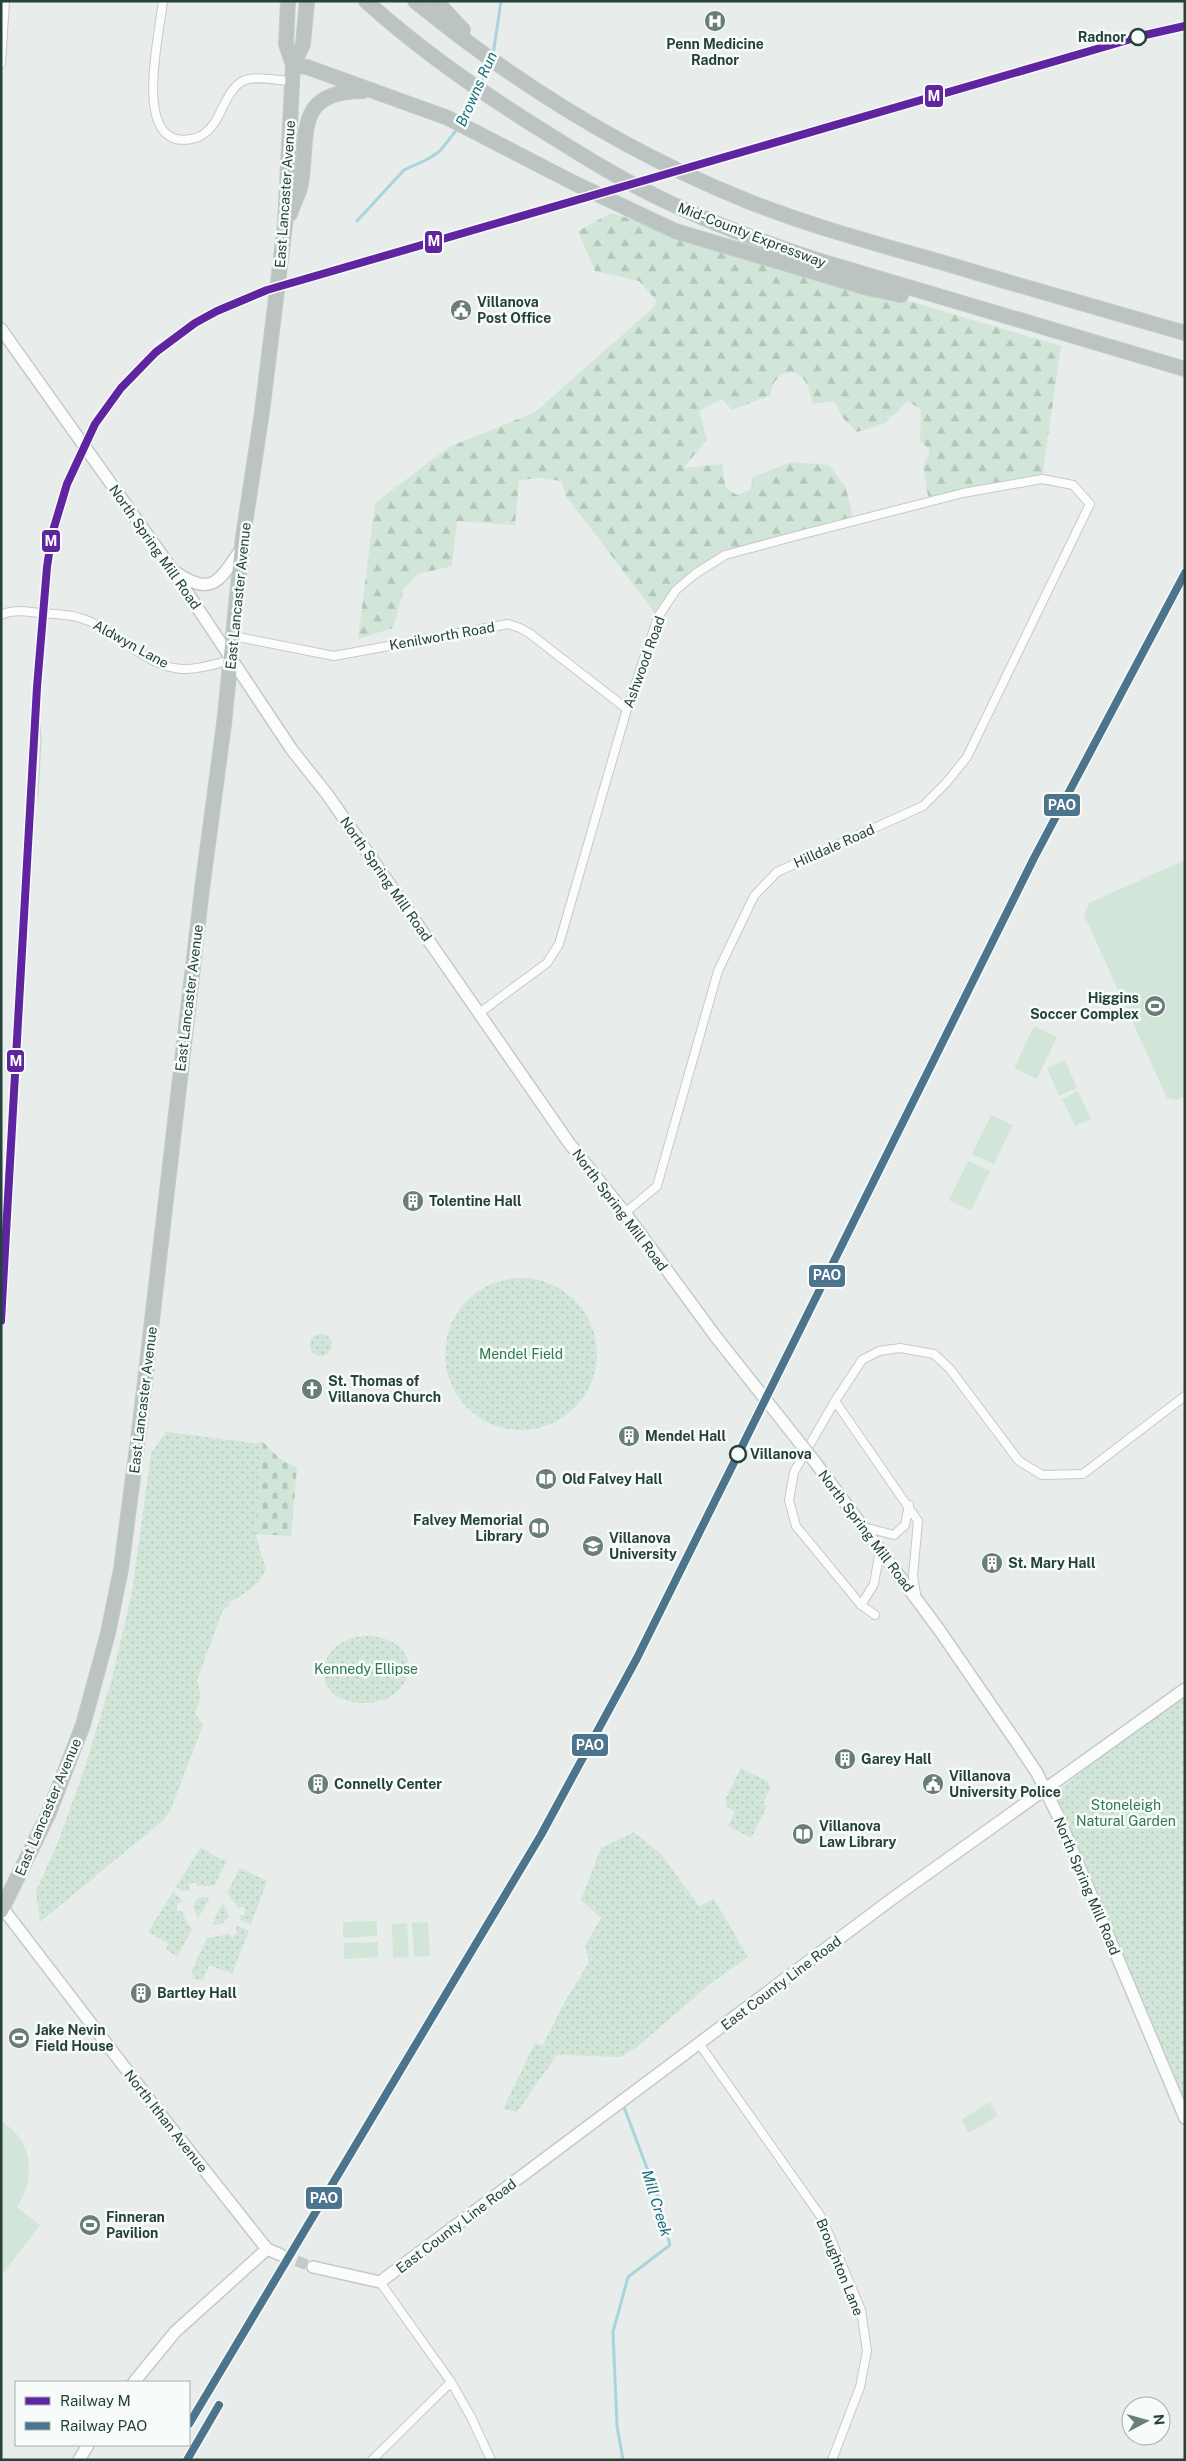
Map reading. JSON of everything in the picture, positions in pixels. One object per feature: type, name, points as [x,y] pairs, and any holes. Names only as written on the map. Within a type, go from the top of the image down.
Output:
[{"type":"highway","name":"East Lancaster Avenue","points":[[2,1908],[48,1815],[83,1726],[108,1633],[119,1578],[138,1442],[202,889],[231,660],[242,548],[262,412],[285,225],[293,65],[286,44],[288,1]]},
{"type":"highway","name":"East Lancaster Avenue","points":[[293,65],[304,44],[307,1]]},
{"type":"highway","name":"Mid-County Expressway","points":[[366,1],[410,40],[500,104],[612,173],[653,195],[763,242],[968,306],[1185,369]]},
{"type":"highway","points":[[415,1],[491,60],[566,108],[698,180],[746,200],[865,241],[1185,333]]},
{"type":"highway","points":[[436,1],[478,49]]},
{"type":"highway","points":[[293,65],[307,67],[448,118],[574,183],[675,231],[868,288],[922,300],[968,306]]},
{"type":"highway","points":[[285,225],[301,186],[306,126],[310,113],[338,93],[374,91]]},
{"type":"main road","name":"North Spring Mill Road","points":[[1,329],[171,568],[292,750],[329,797],[569,1143],[625,1213],[716,1337],[815,1462],[921,1604],[1017,1743],[1045,1789],[1185,2118]]},
{"type":"main road","points":[[171,568],[197,585],[212,583],[222,576],[242,548]]},
{"type":"main road","name":"East County Line Road","points":[[380,2282],[700,2045],[896,1896],[1185,1689]]},
{"type":"main road","name":"North Ithan Avenue","points":[[2,1908],[267,2249],[281,2256]]},
{"type":"main road","points":[[135,2381],[175,2332],[267,2249]]},
{"type":"main road","points":[[312,2267],[380,2282]]},
{"type":"main road","points":[[78,2460],[87,2446]]},
{"type":"street","points":[[1,64],[6,1]]},
{"type":"street","points":[[163,1],[152,101],[157,122],[170,136],[185,139],[205,133],[214,123],[232,92],[243,81],[251,79],[292,82]]},
{"type":"street","name":"Ashwood Road","points":[[478,1014],[547,963],[559,944],[627,710],[658,617],[676,590],[695,574],[725,556],[963,494],[1042,479],[1073,485],[1090,504]]},
{"type":"street","name":"Hilldale Road","points":[[625,1213],[657,1186],[718,971],[754,896],[777,872],[923,806],[946,783],[967,757],[1090,504]]},
{"type":"street","name":"Aldwyn Lane","points":[[1,615],[10,612],[23,612],[80,618],[148,656],[175,668],[196,668],[231,660]]},
{"type":"street","name":"Kenilworth Road","points":[[232,636],[334,656],[508,624],[529,633],[627,710]]},
{"type":"street","points":[[875,1615],[861,1605],[796,1526],[789,1500],[794,1472],[834,1401],[862,1360],[879,1351],[900,1348],[934,1354],[950,1369],[1020,1461],[1042,1475],[1083,1474],[1185,1396]]},
{"type":"street","points":[[834,1401],[918,1520],[913,1576],[915,1592],[921,1604]]},
{"type":"street","points":[[863,1527],[894,1535],[905,1525],[909,1505]]},
{"type":"street","points":[[861,1605],[874,1584],[878,1572],[880,1550]]},
{"type":"street","name":"Broughton Lane","points":[[700,2045],[822,2218],[860,2310],[867,2351],[862,2378],[832,2460]]},
{"type":"street","points":[[380,2282],[451,2382],[471,2417],[491,2460]]},
{"type":"street","points":[[372,2460],[451,2382]]},
{"type":"green space","points":[[611,213],[1061,346],[1042,479],[929,502],[923,465],[929,455],[929,449],[920,441],[921,410],[908,401],[884,424],[857,432],[843,418],[834,401],[813,404],[805,381],[800,375],[789,372],[783,374],[774,383],[771,395],[732,410],[722,399],[699,411],[707,440],[683,468],[722,464],[726,488],[737,495],[750,490],[753,477],[791,462],[829,465],[846,488],[854,521],[725,555],[676,590],[658,617],[566,496],[561,481],[540,478],[519,480],[515,525],[457,521],[452,566],[418,574],[404,588],[393,628],[358,639],[375,503],[449,447],[535,412],[652,309],[657,301],[639,281],[595,271],[578,231]]},
{"type":"green space","name":"Higgins Soccer Complex","points":[[1185,860],[1185,1096],[1176,1100],[1167,1098],[1084,915],[1089,903]]},
{"type":"green space","points":[[1034,1026],[1057,1037],[1037,1079],[1014,1068]]},
{"type":"green space","points":[[1065,1060],[1077,1088],[1059,1096],[1047,1068]]},
{"type":"green space","points":[[1078,1091],[1091,1119],[1075,1126],[1062,1099]]},
{"type":"green space","points":[[991,1115],[1013,1125],[994,1164],[972,1154]]},
{"type":"green space","points":[[968,1161],[990,1171],[971,1211],[949,1200]]},
{"type":"green space","name":"Mendel Field","points":[[521,1278],[536,1279],[550,1284],[575,1300],[591,1325],[596,1339],[596,1369],[591,1383],[575,1408],[550,1424],[536,1429],[521,1430],[506,1429],[492,1424],[467,1408],[451,1383],[446,1369],[445,1354],[446,1339],[451,1325],[467,1300],[492,1284],[506,1279]]},
{"type":"green space","points":[[321,1334],[329,1337],[332,1345],[329,1353],[321,1356],[313,1353],[310,1345],[313,1337]]},
{"type":"green space","points":[[166,1432],[254,1443],[263,1442],[255,1533],[266,1569],[255,1585],[228,1603],[230,1605],[223,1610],[197,1680],[201,1696],[195,1713],[203,1725],[171,1809],[165,1819],[40,1922],[36,1891],[58,1842],[84,1770],[111,1682],[132,1592],[151,1453]]},
{"type":"green space","points":[[263,1442],[279,1458],[297,1468],[291,1536],[255,1534]]},
{"type":"green space","name":"Kennedy Ellipse","points":[[370,1636],[389,1640],[402,1649],[408,1660],[408,1672],[404,1684],[394,1694],[380,1701],[362,1703],[343,1699],[331,1691],[325,1680],[324,1668],[328,1656],[338,1645],[352,1638]]},
{"type":"green space","name":"Stoneleigh Natural Garden","points":[[1185,1692],[1185,2099],[1055,1793]]},
{"type":"green space","points":[[741,1768],[769,1782],[768,1785],[771,1787],[763,1804],[767,1806],[751,1838],[728,1826],[735,1811],[725,1806],[727,1801],[725,1800]]},
{"type":"green space","points":[[634,1832],[661,1854],[699,1906],[714,1899],[748,1957],[710,1984],[637,2047],[621,2057],[557,2055],[517,2112],[503,2109],[535,2043],[543,2045],[563,2005],[589,1962],[585,1946],[601,1918],[581,1900],[601,1848]]},
{"type":"green space","points":[[201,1847],[221,1860],[223,1858],[227,1861],[214,1886],[197,1886],[195,1882],[188,1885],[190,1890],[183,1891],[176,1887]]},
{"type":"green space","points":[[240,1868],[267,1881],[251,1924],[239,1920],[241,1915],[245,1915],[244,1907],[239,1908],[227,1893]]},
{"type":"green space","points":[[173,1892],[183,1901],[177,1904],[177,1911],[182,1911],[192,1929],[177,1957],[166,1949],[169,1944],[148,1932]]},
{"type":"green space","points":[[201,1897],[210,1898],[198,1918],[193,1907],[196,1900]]},
{"type":"green space","points":[[222,1903],[227,1910],[228,1917],[222,1924],[212,1925]]},
{"type":"green space","points":[[377,1921],[377,1936],[343,1938],[343,1922]]},
{"type":"green space","points":[[428,1922],[430,1956],[414,1957],[412,1923]]},
{"type":"green space","points":[[407,1923],[409,1957],[393,1958],[392,1924]]},
{"type":"green space","points":[[238,1926],[249,1931],[232,1974],[209,1965],[203,1980],[194,1979],[192,1970],[207,1938],[229,1934],[232,1937],[238,1933],[235,1929]]},
{"type":"green space","points":[[378,1942],[378,1957],[344,1959],[344,1943]]},
{"type":"green space","points":[[990,2102],[998,2116],[969,2133],[961,2120]]},
{"type":"green space","points":[[1,2121],[12,2129],[26,2149],[29,2172],[23,2196],[17,2207],[40,2225],[1,2276]]},
{"type":"waterway","name":"Browns Run","points":[[493,55],[501,1]]},
{"type":"waterway","name":"Browns Run","points":[[480,85],[489,63]]},
{"type":"waterway","name":"Browns Run","points":[[463,121],[477,93]]},
{"type":"waterway","name":"Browns Run","points":[[357,221],[404,170],[440,151],[458,128]]},
{"type":"waterway","name":"Mill Creek","points":[[623,2460],[617,2426],[613,2332],[628,2277],[670,2245],[659,2200],[624,2107]]},
{"type":"tunnel","points":[[281,2255],[313,2267]]},
{"type":"tram line","points":[[37,687],[41,739],[38,797]]},
{"type":"rail line","name":"M","points":[[1,1321],[37,687],[47,567],[52,534],[67,484],[95,424],[121,388],[156,352],[195,323],[217,311],[267,290],[1145,35],[1185,26]]},
{"type":"rail line","name":"PAO","points":[[190,2422],[541,1835],[637,1658],[1034,858],[1185,573]]},
{"type":"rail line","name":"PAO","points":[[187,2460],[219,2405]]},
{"type":"place","name":"Penn Medicine Radnor","points":[[715,21]]},
{"type":"place","name":"Radnor","points":[[1138,37]]},
{"type":"place","name":"Villanova Post Office","points":[[461,310]]},
{"type":"place","name":"Higgins Soccer Complex","points":[[1155,1006]]},
{"type":"place","name":"Tolentine Hall","points":[[413,1201]]},
{"type":"place","name":"St. Thomas of Villanova Church","points":[[312,1389]]},
{"type":"place","name":"Mendel Hall","points":[[629,1436]]},
{"type":"place","name":"Villanova","points":[[738,1454]]},
{"type":"place","name":"Old Falvey Hall","points":[[546,1479]]},
{"type":"place","name":"Falvey Memorial Library","points":[[539,1528]]},
{"type":"place","name":"Villanova University","points":[[593,1546]]},
{"type":"place","name":"St. Mary Hall","points":[[992,1563]]},
{"type":"place","name":"Garey Hall","points":[[845,1759]]},
{"type":"place","name":"Connelly Center","points":[[318,1784]]},
{"type":"place","name":"Villanova University Police","points":[[933,1784]]},
{"type":"place","name":"Villanova Law Library","points":[[803,1834]]},
{"type":"place","name":"Bartley Hall","points":[[141,1993]]},
{"type":"place","name":"Jake Nevin Field House","points":[[19,2038]]},
{"type":"place","name":"Finneran Pavilion","points":[[90,2225]]}]
